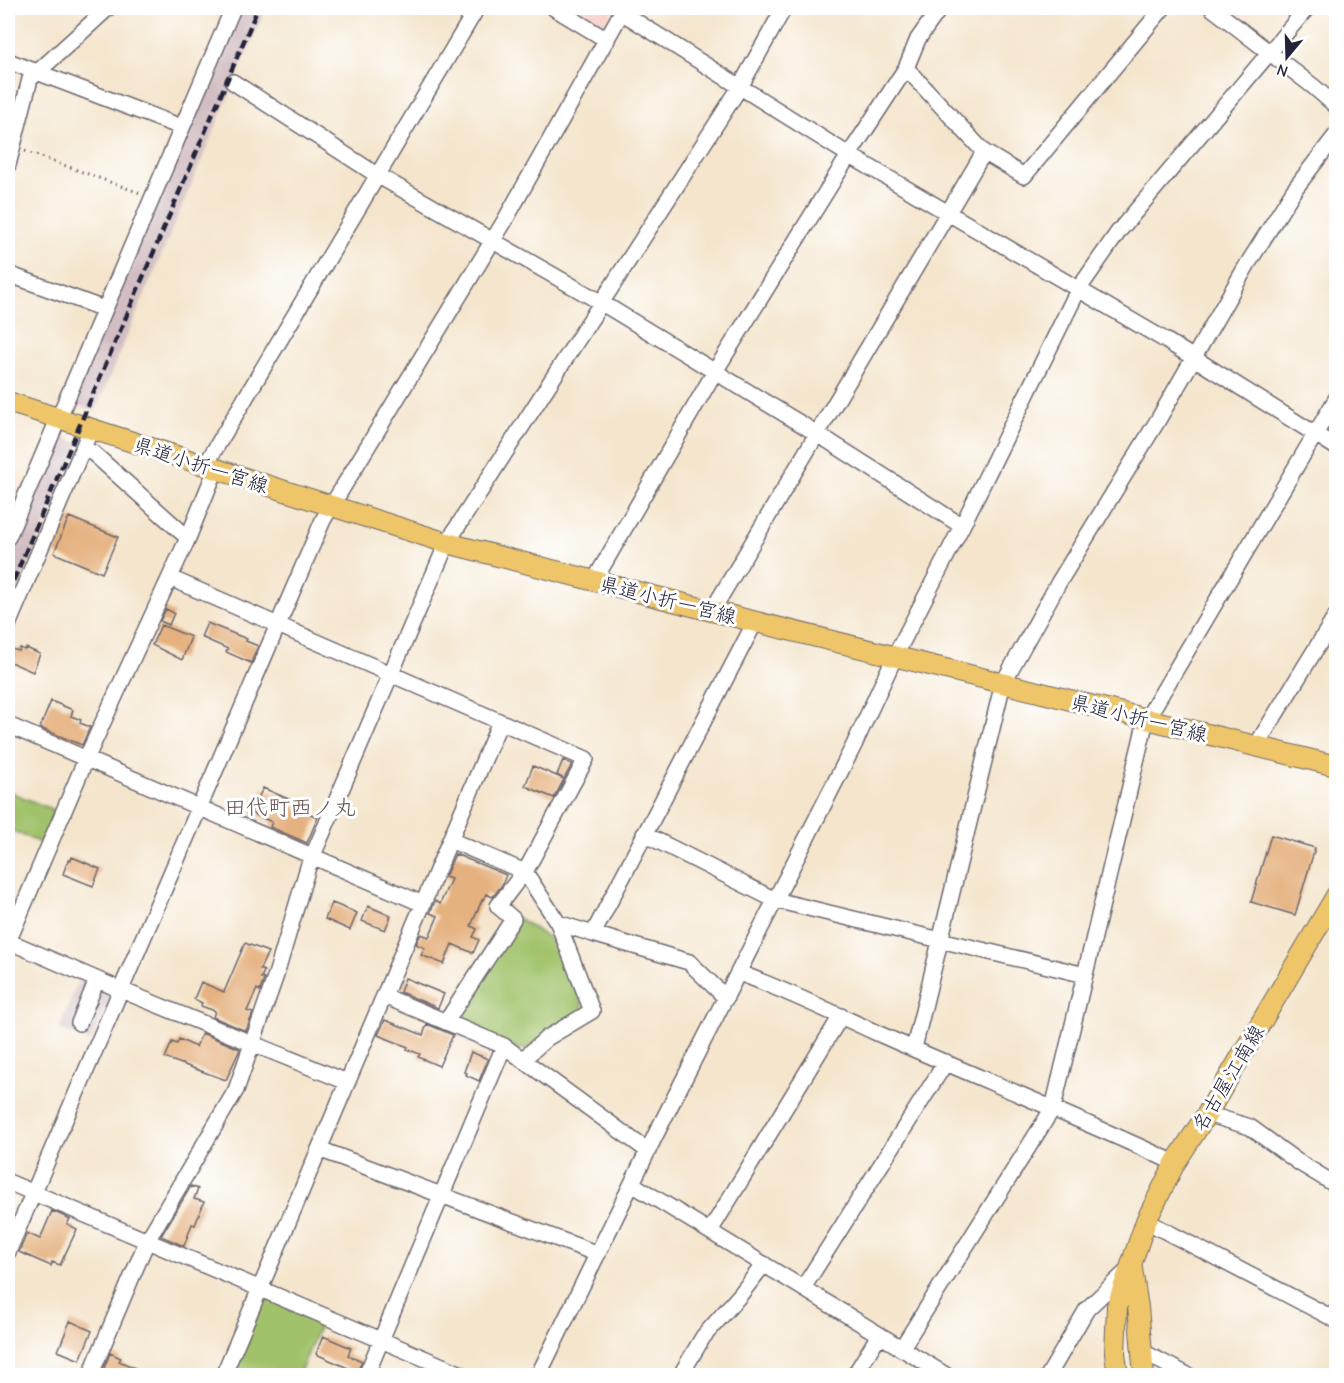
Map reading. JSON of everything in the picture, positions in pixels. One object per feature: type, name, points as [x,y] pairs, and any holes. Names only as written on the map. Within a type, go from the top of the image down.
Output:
[{"type":"main road","name":"県道小折一宮線","points":[[8,402],[447,543],[1336,766]]},
{"type":"main road","name":"名古屋江南線","points":[[1118,1376],[1117,1306],[1146,1221],[1175,1163],[1207,1114],[1336,896]]},
{"type":"main road","name":"名古屋江南線","points":[[1132,1266],[1144,1376]]},
{"type":"street","points":[[8,165],[30,79],[108,8]]},
{"type":"street","points":[[8,537],[233,8]]},
{"type":"street","points":[[347,1082],[121,990],[8,941],[86,759],[188,538],[210,468],[477,8]]},
{"type":"street","points":[[554,8],[607,40]]},
{"type":"street","points":[[90,1376],[147,1241],[236,1090],[276,975],[313,856],[447,543],[740,87],[784,8]]},
{"type":"street","points":[[594,581],[714,373],[849,155],[906,68],[918,39],[940,8]]},
{"type":"street","points":[[906,68],[984,152],[1024,176],[1163,8]]},
{"type":"street","points":[[1212,8],[1336,106]]},
{"type":"street","points":[[538,1376],[648,1151],[854,745],[895,656],[1078,290],[1119,231],[1307,8]]},
{"type":"street","points":[[8,1252],[323,520],[493,241],[623,10],[849,155],[1194,358],[1336,447]]},
{"type":"street","points":[[8,61],[181,127]]},
{"type":"street","points":[[233,82],[378,175],[602,303],[816,433],[962,526]]},
{"type":"street","points":[[914,1048],[1003,683],[1059,582],[1194,358],[1247,265],[1294,190],[1336,135]]},
{"type":"street","points":[[711,611],[984,152]]},
{"type":"street","points":[[8,274],[104,309]]},
{"type":"street","points":[[901,1349],[1053,1108],[1146,720],[1336,399]]},
{"type":"street","points":[[8,625],[91,429]]},
{"type":"street","points":[[82,449],[93,453],[188,538]]},
{"type":"street","points":[[170,578],[586,759],[525,872],[498,906],[513,919],[447,1022]]},
{"type":"street","points":[[1256,746],[1336,616]]},
{"type":"street","points":[[593,934],[755,622]]},
{"type":"street","points":[[223,1376],[500,722]]},
{"type":"street","points":[[8,725],[423,904]]},
{"type":"street","points":[[644,834],[775,900],[1085,975]]},
{"type":"street","points":[[450,840],[525,872],[558,923],[592,1011],[547,1038],[522,1060]]},
{"type":"street","points":[[558,923],[689,962],[726,998]]},
{"type":"street","points":[[739,973],[783,989],[1175,1163]]},
{"type":"street","points":[[79,1023],[97,980]]},
{"type":"street","points":[[384,996],[504,1046],[648,1151]]},
{"type":"street","points":[[710,1232],[841,1016]]},
{"type":"street","points":[[366,1376],[504,1046]]},
{"type":"street","points":[[803,1288],[946,1062]]},
{"type":"street","points":[[1207,1114],[1250,1127],[1298,1162],[1336,1185]]},
{"type":"street","points":[[319,1149],[598,1254]]},
{"type":"street","points":[[8,1182],[466,1376]]},
{"type":"street","points":[[632,1184],[947,1376]]},
{"type":"street","points":[[1146,1221],[1336,1320]]},
{"type":"street","points":[[680,1376],[703,1337],[764,1264]]},
{"type":"street","points":[[1048,1376],[1087,1309],[1132,1266]]},
{"type":"street","points":[[854,1376],[879,1335]]},
{"type":"street","points":[[1141,1351],[1189,1376]]},
{"type":"path","points":[[12,146],[152,197]]},
{"type":"shaded area","points":[[239,8],[266,8],[95,411],[71,403]]},
{"type":"shaded area","points":[[564,8],[614,8],[603,26],[596,26]]},
{"type":"shaded area","points":[[60,436],[80,443],[8,613],[8,560]]},
{"type":"shaded area","points":[[80,977],[109,990],[111,995],[91,1042],[59,1029]]},
{"type":"green space","points":[[8,791],[58,812],[45,845],[8,829]]},
{"type":"green space","points":[[518,918],[559,945],[583,1006],[581,1012],[528,1048],[520,1049],[452,1019]]},
{"type":"green space","points":[[267,1298],[322,1320],[299,1375],[245,1375],[232,1370],[261,1300]]},
{"type":"building","points":[[69,517],[118,537],[102,573],[54,553]]},
{"type":"building","points":[[166,609],[174,613],[169,625],[160,621]]},
{"type":"building","points":[[207,623],[247,639],[246,641],[258,646],[251,663],[226,652],[228,649],[201,637]]},
{"type":"building","points":[[161,625],[191,637],[182,660],[152,645]]},
{"type":"building","points":[[8,648],[19,651],[20,648],[25,650],[26,648],[40,654],[33,672],[8,661]]},
{"type":"building","points":[[51,701],[73,710],[71,716],[90,727],[82,745],[40,728]]},
{"type":"building","points":[[563,760],[572,764],[554,798],[525,786],[533,766],[564,779],[557,775]]},
{"type":"building","points":[[263,788],[293,801],[291,806],[318,817],[307,843],[270,827],[272,822],[251,813]]},
{"type":"building","points":[[1271,835],[1315,848],[1295,915],[1251,902]]},
{"type":"building","points":[[455,854],[506,875],[493,897],[486,894],[471,926],[477,929],[473,937],[479,940],[473,953],[452,944],[444,964],[421,955],[425,948],[416,944],[421,934],[429,937],[438,916],[430,913],[435,901],[440,904],[451,879],[445,877]]},
{"type":"building","points":[[72,857],[100,869],[93,886],[63,874],[68,860]]},
{"type":"building","points":[[332,903],[357,913],[350,930],[325,919]]},
{"type":"building","points":[[368,906],[391,916],[385,930],[362,921]]},
{"type":"building","points":[[245,943],[268,952],[260,969],[264,971],[261,978],[264,979],[260,991],[257,989],[247,1011],[253,1013],[246,1031],[213,1017],[215,1011],[201,1006],[202,1003],[194,999],[201,982],[224,992]]},
{"type":"building","points":[[405,978],[444,994],[438,1008],[400,992]]},
{"type":"building","points":[[385,1020],[423,1035],[427,1024],[453,1035],[439,1066],[418,1057],[420,1054],[407,1049],[408,1047],[378,1035]]},
{"type":"building","points":[[202,1033],[240,1049],[226,1080],[165,1058],[172,1042],[177,1044],[179,1039],[196,1047]]},
{"type":"building","points":[[471,1052],[488,1059],[479,1081],[464,1072]]},
{"type":"building","points":[[191,1186],[198,1189],[194,1199],[204,1202],[195,1225],[192,1224],[184,1246],[161,1236]]},
{"type":"building","points":[[52,1211],[70,1219],[67,1224],[77,1229],[60,1265],[52,1262],[51,1266],[19,1252],[27,1233],[40,1239]]},
{"type":"building","points":[[70,1321],[92,1331],[80,1360],[58,1351]]},
{"type":"building","points":[[323,1336],[351,1348],[348,1355],[362,1361],[357,1372],[316,1354]]},
{"type":"building","points":[[110,1353],[121,1358],[119,1361],[153,1376],[101,1376]]},
{"type":"railway","points":[[8,593],[258,8]]},
{"type":"district","name":"田代町西ノ丸","points":[[290,807]]}]
